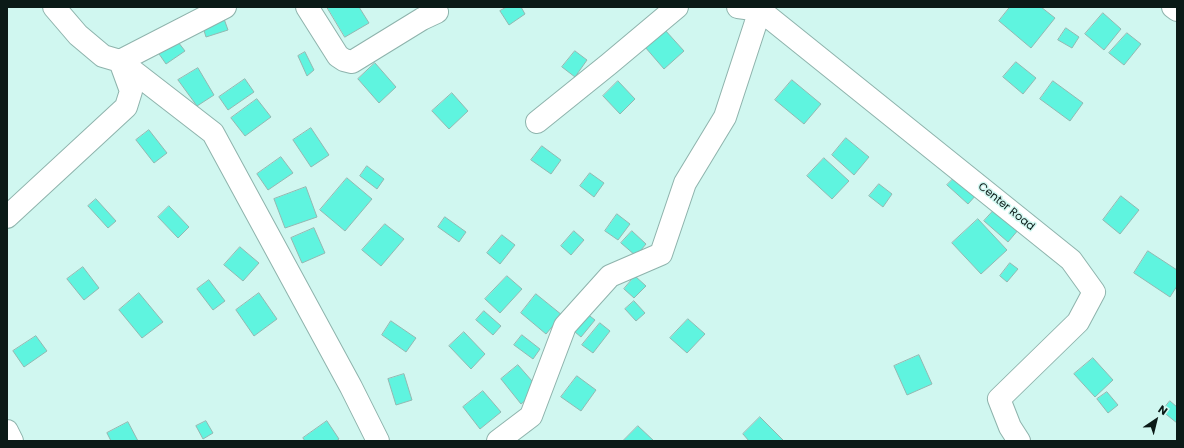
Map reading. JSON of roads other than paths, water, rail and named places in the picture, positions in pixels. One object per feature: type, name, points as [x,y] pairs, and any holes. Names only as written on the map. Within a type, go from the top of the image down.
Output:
[{"type":"street","points":[[54,7],[78,35],[103,56],[120,61],[213,133],[351,388],[378,441]]},
{"type":"street","points":[[120,61],[226,7]]},
{"type":"street","points":[[307,7],[338,56],[344,60],[352,62],[422,19],[437,12]]},
{"type":"street","points":[[537,122],[677,7]]},
{"type":"street","points":[[498,441],[531,416],[565,326],[610,276],[661,254],[685,183],[725,117],[761,9],[738,7]]},
{"type":"street","points":[[1173,7],[1177,10]]},
{"type":"street","name":"Center Road","points":[[761,9],[1071,260],[1094,292],[1078,322],[999,399],[1010,426],[1019,441]]},
{"type":"street","points":[[7,217],[126,107],[131,91],[120,61]]},
{"type":"street","points":[[7,431],[12,441]]}]
